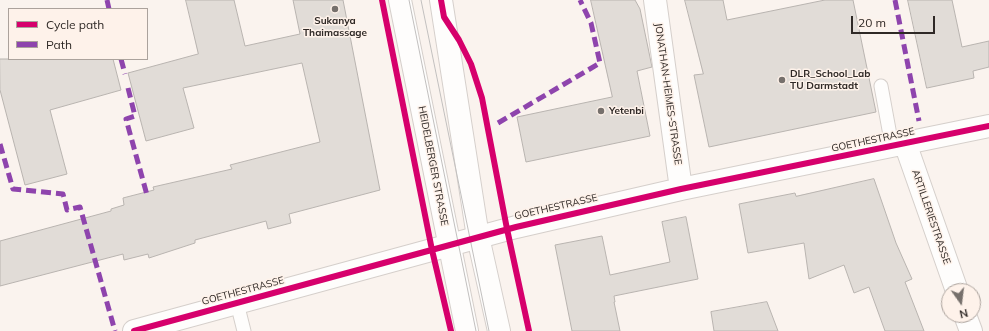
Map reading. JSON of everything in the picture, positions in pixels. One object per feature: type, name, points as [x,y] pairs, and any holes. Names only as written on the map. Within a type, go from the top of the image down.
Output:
[{"type":"street","name":"HEIDELBERGER STRASSE","points":[[400,0],[467,331]]},
{"type":"street","points":[[441,0],[478,237],[499,331]]},
{"type":"street","name":"JONATHAN-HEIMES-STRASSE","points":[[655,0],[682,189]]},
{"type":"street","name":"GOETHESTRASSE","points":[[134,331],[516,227],[682,189],[989,126]]},
{"type":"street","name":"ARTILLERIESTRASSE","points":[[898,145],[954,283]]},
{"type":"lane","points":[[881,86],[898,145]]},
{"type":"lane","points":[[237,303],[244,331]]},
{"type":"building","points":[[186,0],[234,0],[245,46],[300,34],[293,0],[343,0],[380,190],[289,214],[291,223],[268,229],[266,221],[195,240],[195,243],[149,258],[148,254],[124,260],[123,254],[0,286],[0,241],[111,211],[111,209],[124,205],[123,198],[154,190],[153,187],[232,169],[230,165],[320,142],[302,63],[183,88],[194,128],[146,141],[128,73],[198,54]]},
{"type":"building","points":[[591,0],[635,0],[640,9],[652,67],[637,71],[650,136],[526,162],[517,117],[612,97]]},
{"type":"building","points":[[685,0],[723,0],[727,20],[825,0],[853,0],[876,112],[709,147],[694,75],[703,74]]},
{"type":"building","points":[[908,0],[952,0],[962,47],[989,41],[989,67],[973,71],[974,78],[927,88]]},
{"type":"building","points":[[0,59],[113,60],[121,90],[50,110],[67,174],[25,185],[0,90]]},
{"type":"building","points":[[874,179],[896,243],[912,279],[905,282],[924,331],[885,331],[869,287],[854,293],[844,265],[809,279],[804,243],[748,253],[739,204],[795,193],[796,196]]},
{"type":"building","points":[[686,217],[698,279],[614,296],[620,331],[572,331],[555,245],[602,236],[610,275],[670,262],[662,222]]},
{"type":"building","points":[[767,302],[778,331],[714,331],[711,312]]},
{"type":"tram line","points":[[409,0],[476,331]]},
{"type":"tram line","points":[[421,0],[489,331]]},
{"type":"marked path","points":[[107,0],[109,8]]},
{"type":"marked path","points":[[498,123],[600,63],[591,23],[580,0]]},
{"type":"marked path","points":[[895,0],[919,121]]},
{"type":"marked path","points":[[121,60],[125,74]]},
{"type":"marked path","points":[[128,88],[135,116],[126,119],[147,195]]},
{"type":"marked path","points":[[0,144],[13,189],[63,194],[67,210],[80,207],[115,331]]},
{"type":"cycle path","points":[[382,0],[432,250],[451,331]]},
{"type":"cycle path","points":[[441,0],[444,17],[459,40],[471,64],[482,98],[507,229],[529,331]]},
{"type":"cycle path","points":[[134,331],[516,227],[681,189],[989,126]]},
{"type":"place","name":"Sukanya Thaimassage","points":[[335,9]]},
{"type":"place","name":"DLR_School_Lab TU Darmstadt","points":[[782,80]]},
{"type":"place","name":"Yetenbi","points":[[601,111]]}]
